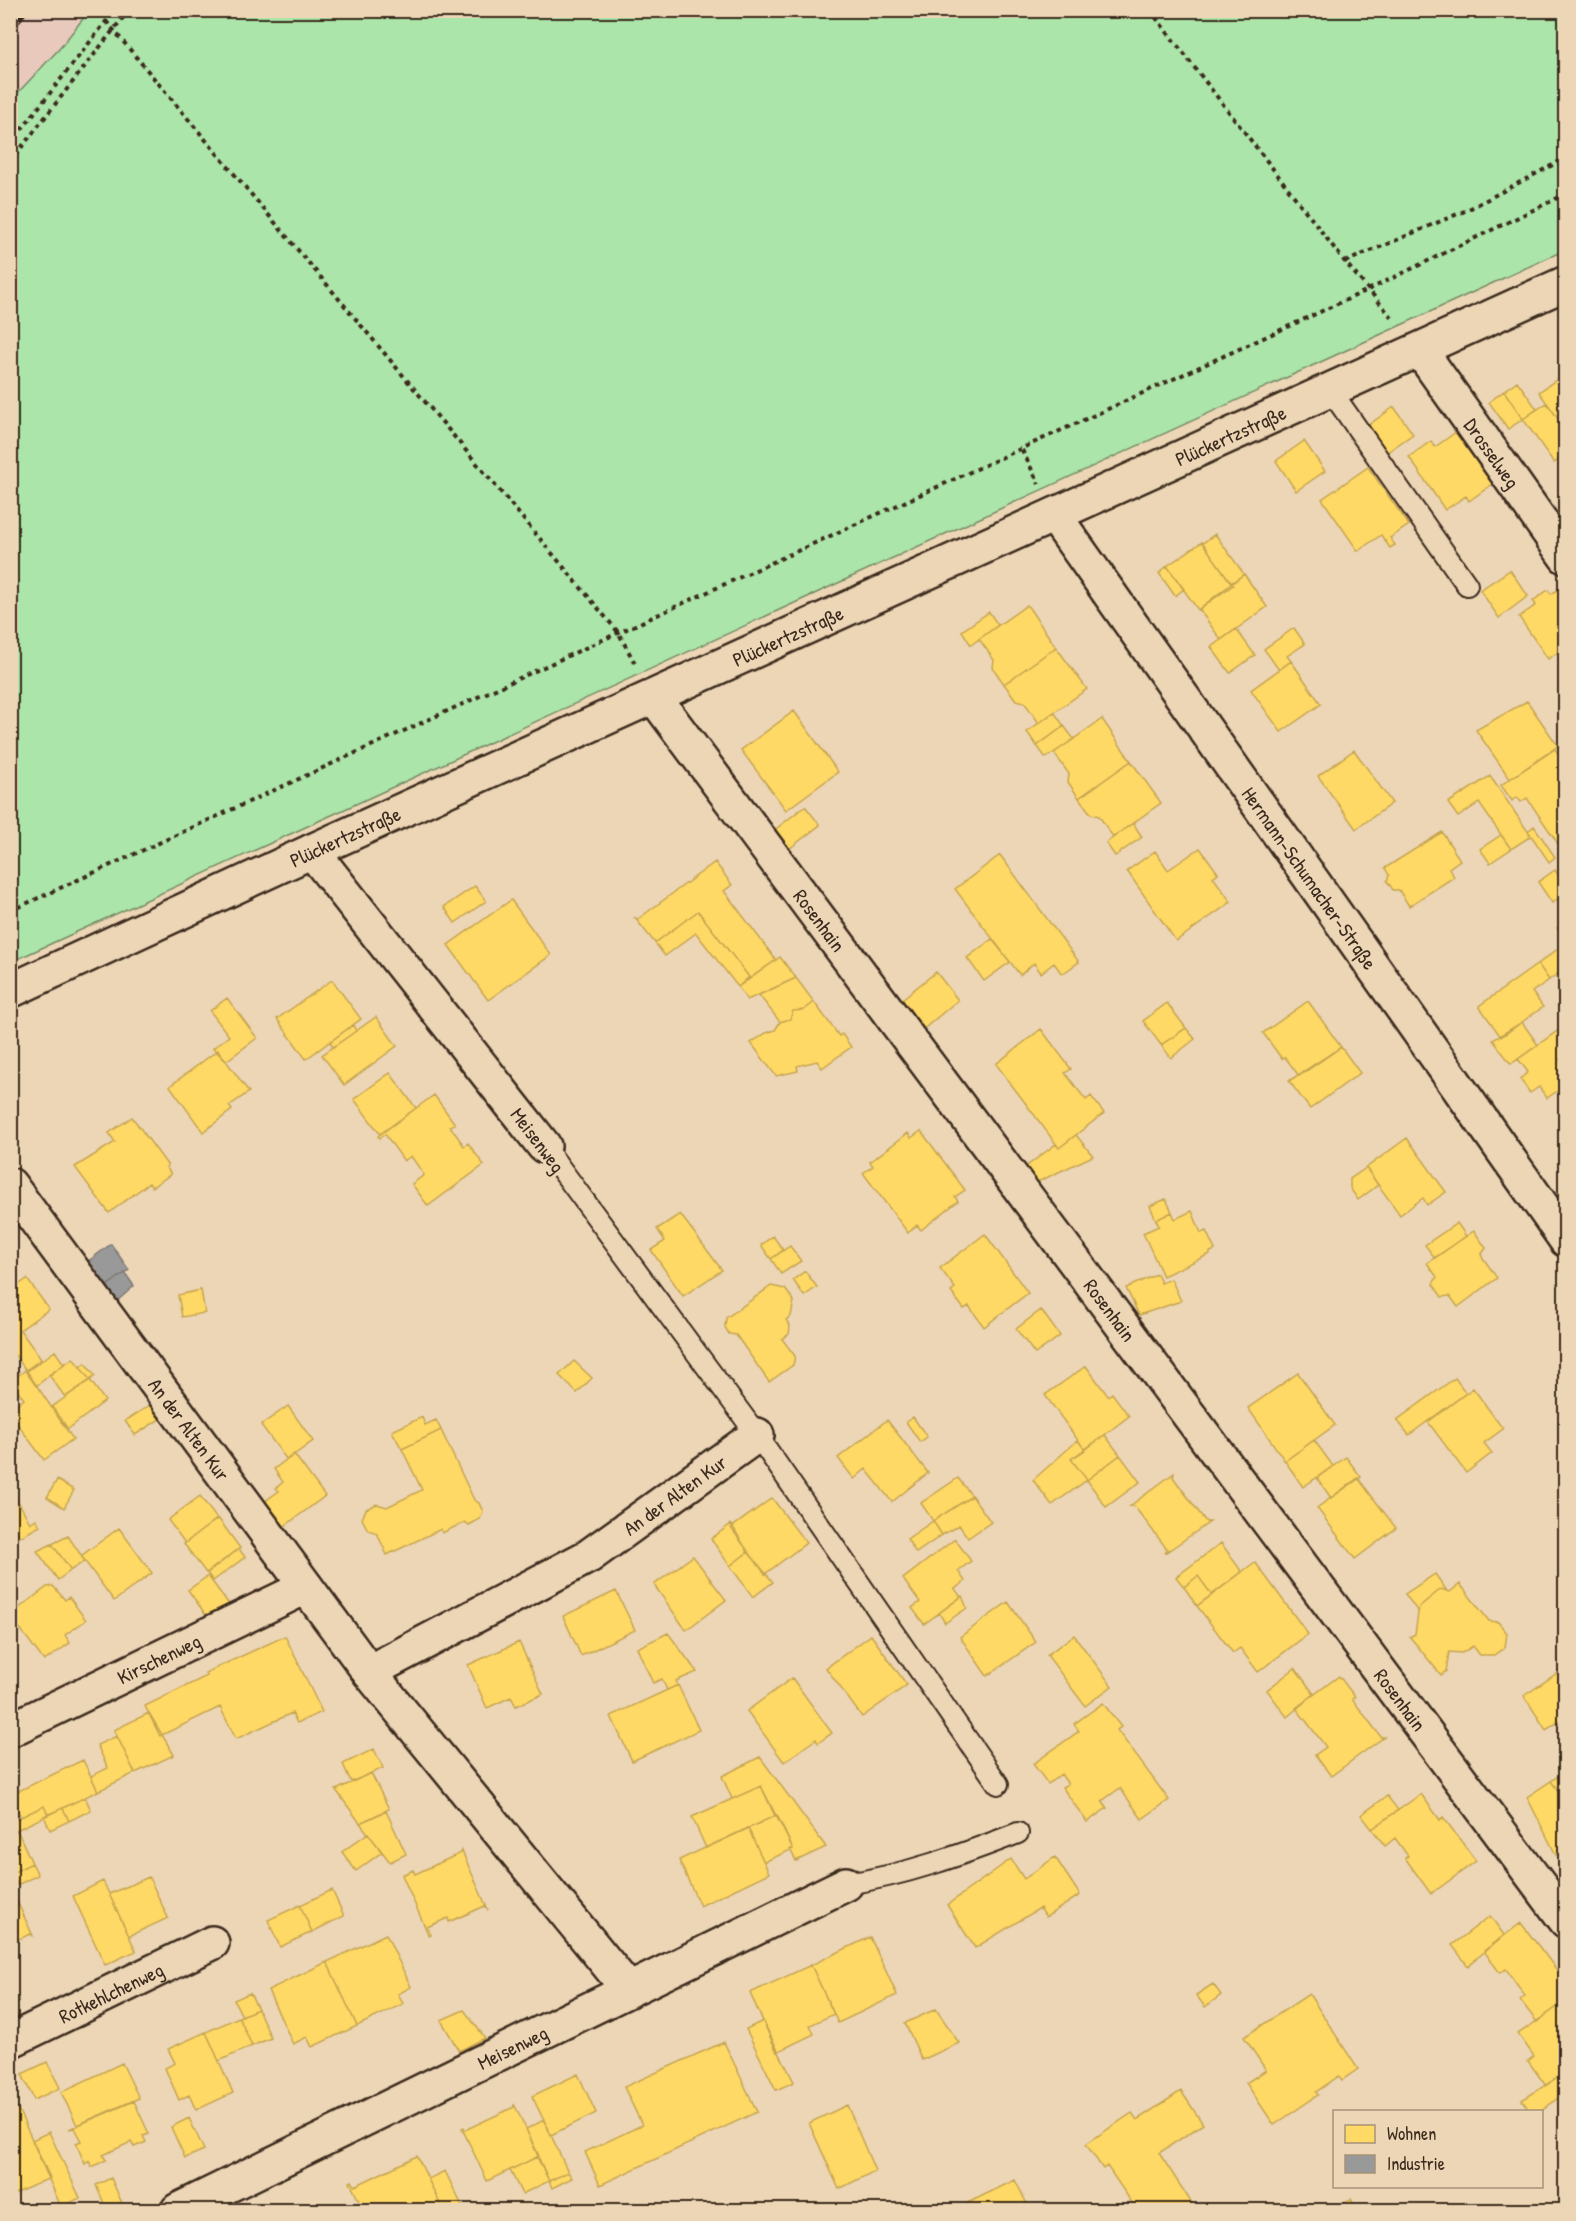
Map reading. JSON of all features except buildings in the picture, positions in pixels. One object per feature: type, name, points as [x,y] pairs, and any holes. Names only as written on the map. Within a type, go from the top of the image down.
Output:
[{"type":"street","name":"Plückertzstraße","points":[[10,991],[312,851],[1566,284]]},
{"type":"street","name":"Drosselweg","points":[[1420,350],[1566,557]]},
{"type":"street","name":"Hermann-Schumacher-Straße","points":[[1054,515],[1566,1240]]},
{"type":"street","name":"Rosenhain","points":[[654,697],[1566,1921]]},
{"type":"street","name":"Meisenweg","points":[[312,851],[544,1146]]},
{"type":"street","name":"An der Alten Kur","points":[[10,1185],[369,1672],[628,1989]]},
{"type":"street","name":"An der Alten Kur","points":[[369,1672],[589,1556],[757,1435]]},
{"type":"street","name":"Kirschenweg","points":[[10,1730],[306,1587]]},
{"type":"street","name":"Meisenweg","points":[[178,2211],[846,1884]]},
{"type":"street","name":"Rotkehlchenweg","points":[[10,2041],[212,1943]]},
{"type":"lane","points":[[1331,391],[1467,585]]},
{"type":"lane","name":"Meisenweg","points":[[544,1146],[757,1435],[998,1784]]},
{"type":"lane","points":[[846,1884],[883,1879],[940,1863],[1018,1833]]},
{"type":"path","points":[[10,144],[115,10]]},
{"type":"path","points":[[10,162],[129,10]]},
{"type":"path","points":[[1150,10],[1368,290]]},
{"type":"path","points":[[106,21],[618,632]]},
{"type":"path","points":[[1345,262],[1467,210],[1566,158]]},
{"type":"path","points":[[10,911],[1368,290],[1566,194]]},
{"type":"shaded area","points":[[11,11],[89,11],[60,48],[11,100]]},
{"type":"green space","points":[[89,11],[1565,11],[1565,250],[11,962],[11,100],[60,48]]},
{"type":"railway","points":[[10,29],[25,10]]}]
